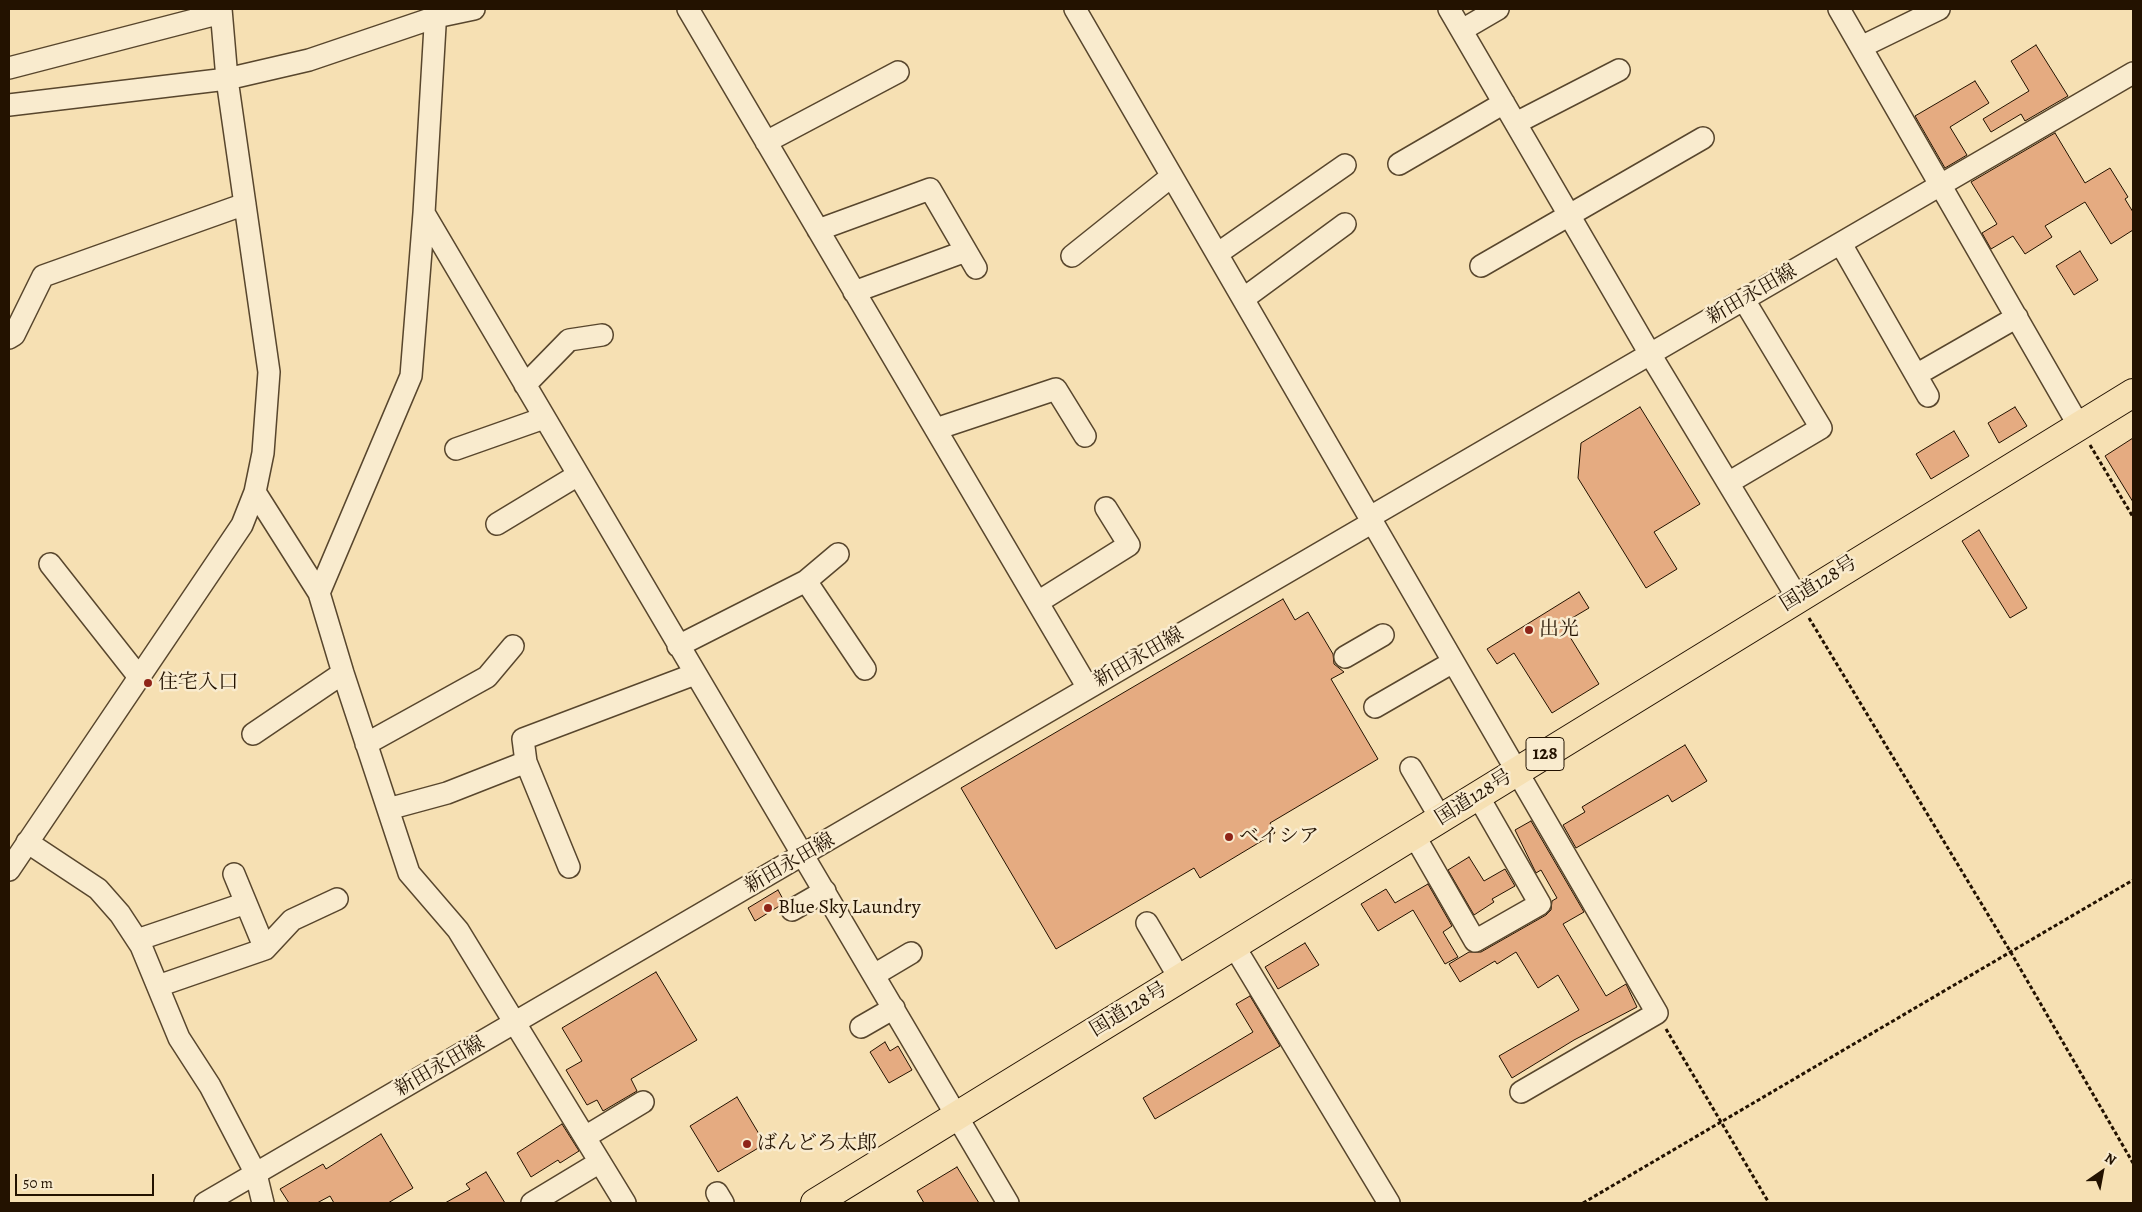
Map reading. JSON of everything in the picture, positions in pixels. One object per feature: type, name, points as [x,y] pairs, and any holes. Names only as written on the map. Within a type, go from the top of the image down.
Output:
[{"type":"highway","name":"国道128号","points":[[816,1203],[1478,796],[1797,597],[2133,392]]},
{"type":"street","points":[[9,105],[227,79],[308,60],[436,13],[474,9]]},
{"type":"street","points":[[688,9],[1088,688]]},
{"type":"street","points":[[1074,9],[1657,1013],[1521,1092]]},
{"type":"street","points":[[1449,9],[1650,354],[1797,597]]},
{"type":"street","points":[[1462,30],[1498,9]]},
{"type":"street","points":[[1839,9],[2079,426]]},
{"type":"street","points":[[1861,46],[1939,9]]},
{"type":"street","points":[[9,68],[221,11],[227,79],[269,372],[263,453],[255,492],[242,525],[16,854],[98,889],[120,914],[137,940],[179,1038],[210,1086],[256,1174],[263,1203]]},
{"type":"street","points":[[319,593],[411,376],[424,214],[436,13]]},
{"type":"street","points":[[1516,123],[1619,70]]},
{"type":"street","points":[[766,142],[898,72]]},
{"type":"street","name":"新田永田線","points":[[205,1203],[804,856],[1650,354],[2133,73]]},
{"type":"street","points":[[1398,164],[1504,103]]},
{"type":"street","points":[[1481,266],[1703,138]]},
{"type":"street","points":[[1217,254],[1345,165]]},
{"type":"street","points":[[1072,256],[1172,176]]},
{"type":"street","points":[[818,230],[930,190],[971,260],[854,292]]},
{"type":"street","points":[[9,338],[14,335],[43,276],[245,204]]},
{"type":"street","points":[[424,214],[1008,1203]]},
{"type":"street","points":[[1243,299],[1344,224]]},
{"type":"street","points":[[1840,244],[1928,396]]},
{"type":"street","points":[[1728,483],[1821,428],[1744,300]]},
{"type":"street","points":[[1916,374],[2017,317]]},
{"type":"street","points":[[525,385],[569,340],[602,335]]},
{"type":"street","points":[[936,429],[1056,388],[1086,436]]},
{"type":"street","points":[[456,449],[544,418]]},
{"type":"street","points":[[497,524],[578,475]]},
{"type":"street","points":[[255,492],[319,593],[343,673],[409,873],[458,930],[625,1203]]},
{"type":"street","points":[[1038,602],[1129,545],[1106,508]]},
{"type":"street","points":[[678,646],[806,581],[838,554]]},
{"type":"street","points":[[50,564],[139,677]]},
{"type":"street","points":[[806,581],[865,669]]},
{"type":"street","points":[[1346,657],[1383,635]]},
{"type":"street","points":[[366,744],[487,677],[513,646]]},
{"type":"street","points":[[1375,707],[1453,662]]},
{"type":"street","points":[[253,734],[343,673]]},
{"type":"street","points":[[569,867],[526,762],[523,740],[695,674]]},
{"type":"street","points":[[388,809],[447,793],[526,762]]},
{"type":"street","points":[[1411,768],[1441,818]]},
{"type":"street","points":[[1414,835],[1475,941],[1540,904],[1478,796]]},
{"type":"street","points":[[234,874],[265,949]]},
{"type":"street","points":[[792,910],[825,891]]},
{"type":"street","points":[[158,986],[265,949],[292,920],[337,899]]},
{"type":"street","points":[[137,940],[246,903]]},
{"type":"street","points":[[1147,923],[1180,979]]},
{"type":"street","points":[[1234,946],[1389,1203]]},
{"type":"street","points":[[874,975],[911,953]]},
{"type":"street","points":[[861,1027],[894,1008]]},
{"type":"street","points":[[585,1137],[643,1102]]},
{"type":"street","points":[[532,1203],[600,1162]]},
{"type":"path","points":[[2079,426],[2133,518]]},
{"type":"path","points":[[1797,597],[2010,951],[2133,1163]]},
{"type":"path","points":[[1583,1203],[2133,880]]},
{"type":"path","points":[[1657,1013],[1769,1203]]},
{"type":"building","points":[[2036,45],[2068,96],[2025,121],[2021,114],[1991,132],[1983,119],[2029,91],[2011,61]]},
{"type":"building","points":[[1975,81],[1989,103],[1950,127],[1967,155],[1945,168],[1915,116]]},
{"type":"building","points":[[2055,133],[2085,183],[2110,168],[2128,197],[2125,199],[2133,212],[2133,230],[2111,244],[2085,202],[2045,226],[2052,237],[2025,254],[2013,236],[1991,249],[1982,233],[1997,224],[1971,182]]},
{"type":"building","points":[[2080,251],[2098,280],[2074,295],[2056,266]]},
{"type":"building","points":[[1640,407],[1700,504],[1654,532],[1677,569],[1646,588],[1578,478],[1581,443]]},
{"type":"building","points":[[2015,407],[2027,426],[1999,443],[1988,423]]},
{"type":"building","points":[[1954,431],[1969,456],[1931,479],[1916,454]]},
{"type":"building","points":[[2133,438],[2133,502],[2105,456]]},
{"type":"building","points":[[1979,530],[2027,608],[2010,618],[1962,541]]},
{"type":"building","points":[[1579,592],[1589,608],[1562,624],[1599,684],[1552,713],[1514,653],[1497,664],[1487,649]]},
{"type":"building","points":[[1283,599],[1295,620],[1308,612],[1333,654],[1334,664],[1344,672],[1331,679],[1378,759],[1270,823],[1275,833],[1200,878],[1194,868],[1056,949],[961,788]]},
{"type":"building","points":[[1685,745],[1707,781],[1672,802],[1668,795],[1576,848],[1563,825],[1585,812],[1582,807]]},
{"type":"building","points":[[1531,821],[1584,912],[1563,924],[1606,996],[1626,984],[1637,1007],[1574,1040],[1512,1078],[1499,1056],[1579,1010],[1558,975],[1538,988],[1516,952],[1497,964],[1495,961],[1460,982],[1449,964],[1469,952],[1481,952],[1546,915],[1551,910],[1552,901],[1557,898],[1541,870],[1536,873],[1515,830]]},
{"type":"building","points":[[1469,857],[1484,881],[1505,869],[1515,886],[1492,899],[1494,902],[1474,915],[1448,870]]},
{"type":"building","points":[[1428,884],[1452,926],[1443,932],[1458,957],[1445,964],[1413,910],[1378,931],[1361,904],[1386,889],[1395,903]]},
{"type":"building","points":[[778,890],[784,901],[781,905],[755,921],[748,908]]},
{"type":"building","points":[[1305,943],[1319,965],[1278,989],[1265,967]]},
{"type":"building","points":[[656,972],[697,1040],[631,1079],[637,1091],[603,1111],[597,1100],[587,1105],[566,1070],[582,1061],[562,1028]]},
{"type":"building","points":[[1250,996],[1280,1046],[1155,1119],[1143,1098],[1253,1032],[1236,1004]]},
{"type":"building","points":[[885,1042],[890,1051],[898,1046],[912,1070],[889,1083],[870,1052]]},
{"type":"building","points":[[737,1097],[765,1144],[718,1172],[690,1126]]},
{"type":"building","points":[[562,1124],[579,1151],[560,1163],[558,1160],[531,1177],[517,1153]]},
{"type":"building","points":[[381,1134],[413,1188],[388,1203],[334,1203],[330,1196],[317,1203],[289,1203],[280,1189],[323,1164],[326,1169]]},
{"type":"building","points":[[957,1167],[979,1203],[924,1203],[917,1191]]},
{"type":"building","points":[[486,1172],[505,1203],[445,1203],[470,1189],[466,1184]]},
{"type":"place","name":"出光","points":[[1529,630]]},
{"type":"place","name":"住宅入口","points":[[148,683]]},
{"type":"place","name":"ベイシア","points":[[1229,837]]},
{"type":"place","name":"Blue Sky Laundry","points":[[768,908]]},
{"type":"place","name":"ばんどろ太郎","points":[[747,1144]]}]
